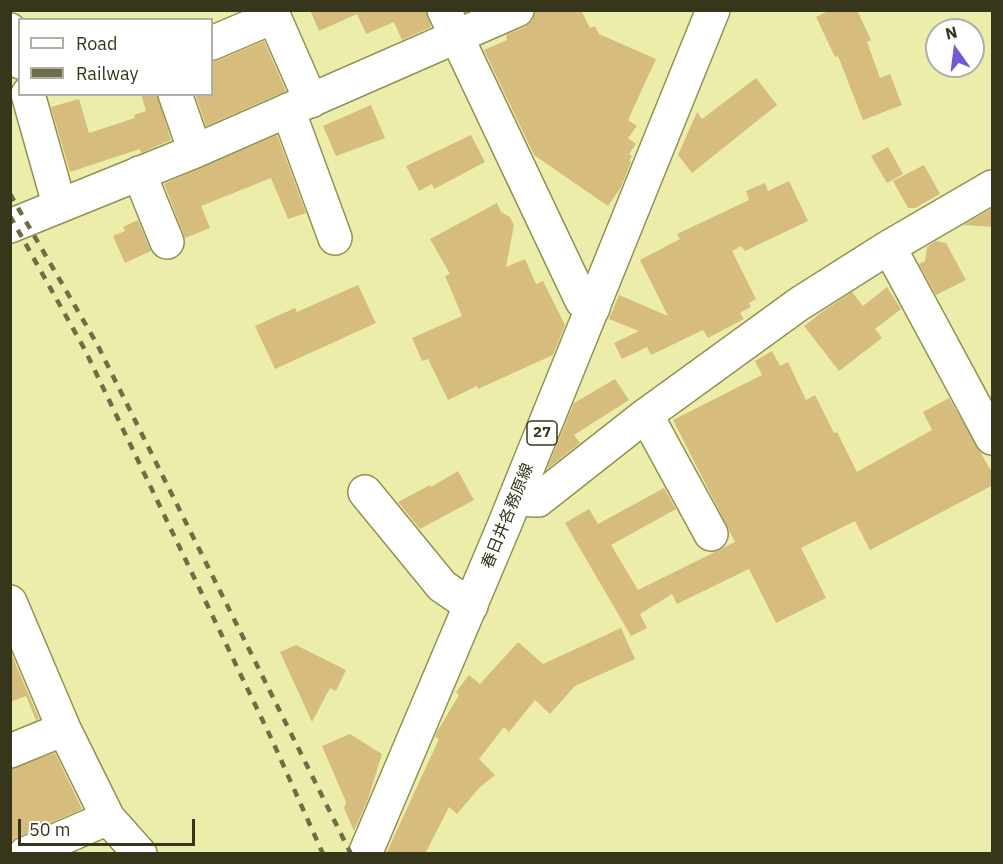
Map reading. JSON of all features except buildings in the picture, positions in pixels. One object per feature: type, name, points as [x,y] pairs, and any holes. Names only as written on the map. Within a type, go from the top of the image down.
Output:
[{"type":"street","points":[[10,226],[59,204],[195,151],[299,105],[450,24],[516,10]]},
{"type":"street","name":"春日井各務原線","points":[[365,854],[471,606],[713,10]]},
{"type":"street","points":[[213,43],[272,14],[335,238]]},
{"type":"street","points":[[450,24],[582,301],[593,308]]},
{"type":"street","points":[[10,30],[18,56]]},
{"type":"street","points":[[29,96],[59,204]]},
{"type":"street","points":[[176,96],[195,151]]},
{"type":"street","points":[[139,173],[167,242]]},
{"type":"street","points":[[515,499],[538,500],[646,415],[799,304],[890,247],[993,187]]},
{"type":"street","points":[[890,247],[993,438]]},
{"type":"street","points":[[646,415],[711,534]]},
{"type":"street","points":[[365,492],[442,586],[471,606]]},
{"type":"street","points":[[10,602],[19,642],[108,818],[141,854]]},
{"type":"street","points":[[10,751],[64,729]]},
{"type":"street","points":[[25,854],[108,818]]},
{"type":"railway","points":[[10,194],[97,344],[351,854]]},
{"type":"railway","points":[[10,216],[85,350],[273,742],[323,854]]}]
